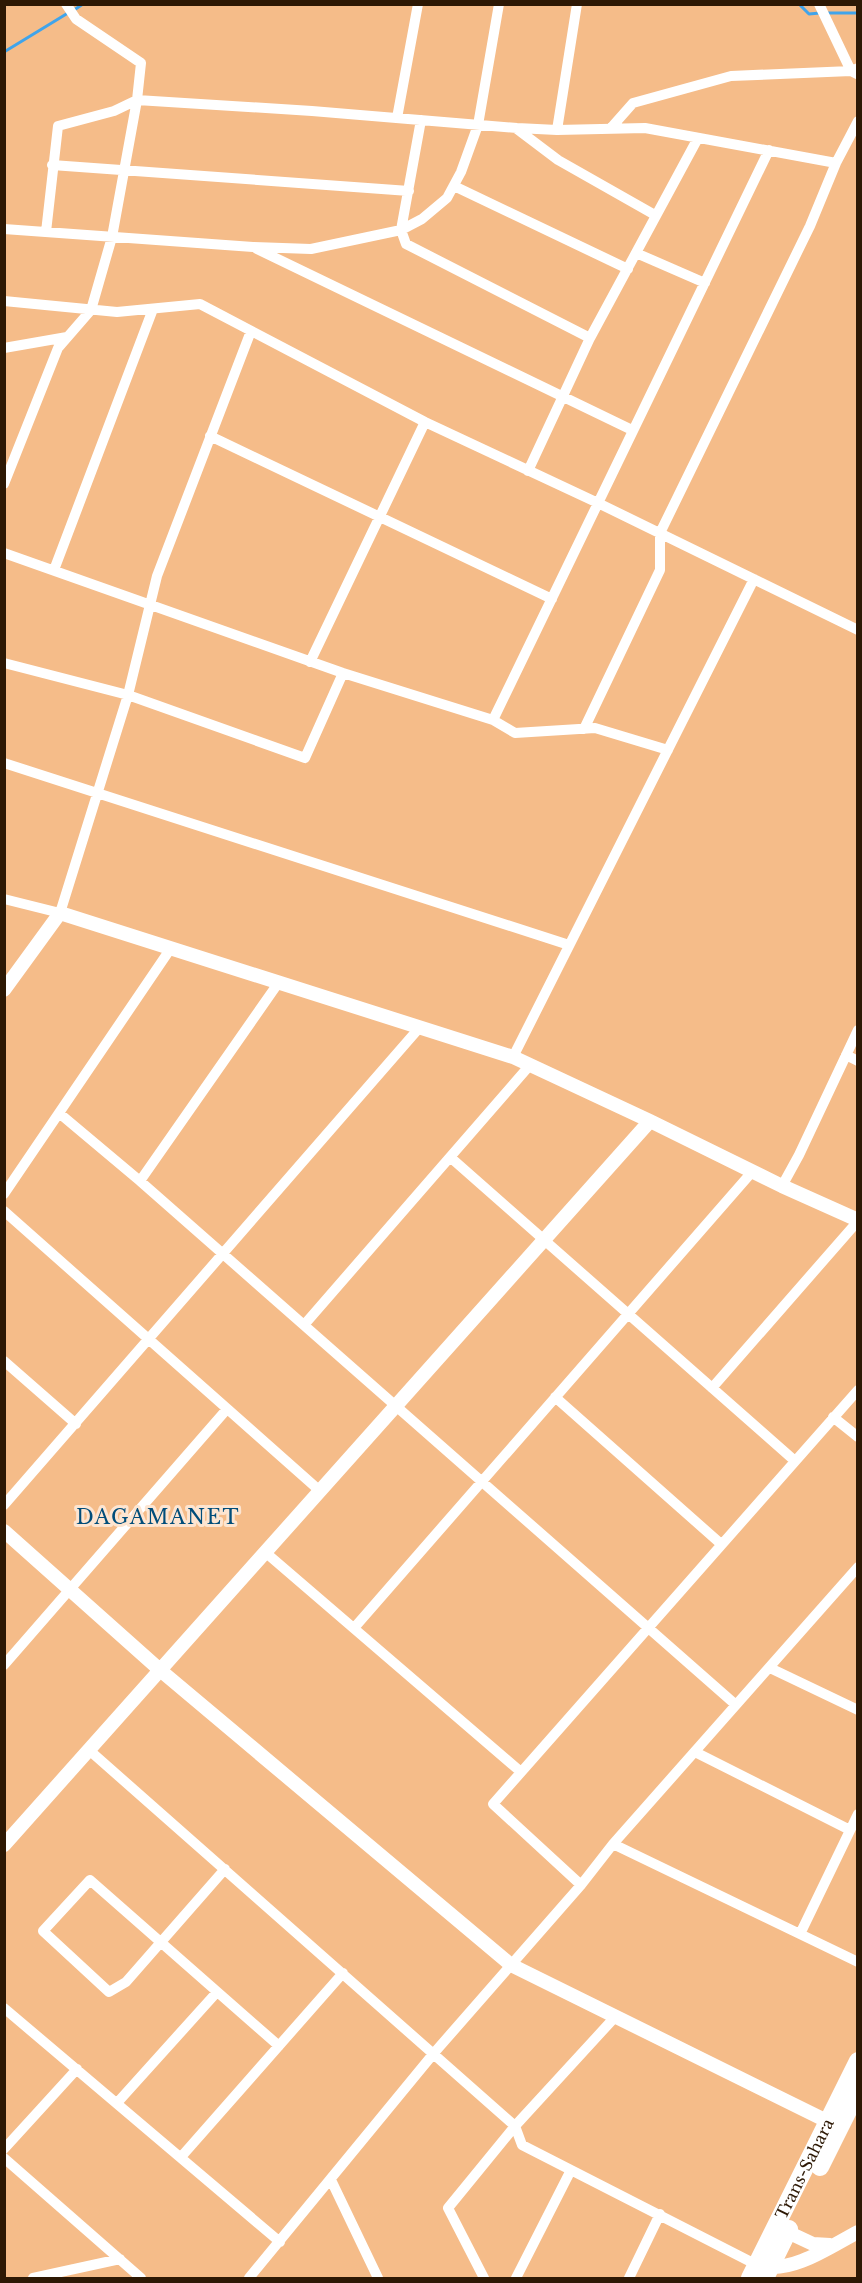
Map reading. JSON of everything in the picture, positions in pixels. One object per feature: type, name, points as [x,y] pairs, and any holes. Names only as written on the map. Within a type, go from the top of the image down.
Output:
[{"type":"main road","name":"Trans-Sahara","points":[[760,2272],[834,2124],[858,2061]]},
{"type":"main road","name":"Trans-Sahara","points":[[834,2124],[858,2091]]},
{"type":"street","points":[[4,484],[58,348],[91,310],[112,237],[137,100],[141,63],[76,19],[66,4]]},
{"type":"street","points":[[397,118],[418,4]]},
{"type":"street","points":[[4,229],[311,249],[401,230],[422,219],[447,198],[461,172],[478,125],[499,4]]},
{"type":"street","points":[[557,130],[578,4]]},
{"type":"street","points":[[610,129],[633,103],[731,76],[855,71],[819,4]]},
{"type":"street","points":[[46,232],[58,126],[114,111],[137,100],[517,128],[557,130],[645,128],[836,163]]},
{"type":"street","points":[[421,120],[401,230],[406,244],[590,338]]},
{"type":"street","points":[[584,729],[660,570],[660,533],[810,226],[836,163],[858,121]]},
{"type":"street","points":[[517,128],[558,160],[655,215]]},
{"type":"street","points":[[528,471],[590,338],[698,138]]},
{"type":"street","points":[[493,720],[769,150]]},
{"type":"street","points":[[52,165],[409,191]]},
{"type":"street","points":[[454,186],[628,269]]},
{"type":"street","points":[[253,247],[632,430]]},
{"type":"street","points":[[636,253],[705,283]]},
{"type":"street","points":[[4,301],[117,312],[200,304],[425,422],[598,503],[858,630]]},
{"type":"street","points":[[54,570],[153,309]]},
{"type":"street","points":[[4,990],[60,913],[128,695],[157,576],[251,331]]},
{"type":"street","points":[[4,348],[67,337]]},
{"type":"street","points":[[310,662],[425,422]]},
{"type":"street","points":[[210,436],[552,599]]},
{"type":"street","points":[[4,553],[310,662],[493,720],[515,733],[595,728],[668,750]]},
{"type":"street","points":[[513,1057],[754,579]]},
{"type":"street","points":[[4,663],[128,695],[305,758],[343,673]]},
{"type":"street","points":[[4,763],[569,945]]},
{"type":"street","points":[[4,899],[60,913],[513,1057],[858,1221],[712,1388]]},
{"type":"street","points":[[4,1194],[171,948]]},
{"type":"street","points":[[140,1181],[279,982]]},
{"type":"street","points":[[4,1505],[420,1027]]},
{"type":"street","points":[[782,1186],[858,1030]]},
{"type":"street","points":[[846,1055],[858,1061]]},
{"type":"street","points":[[304,1325],[530,1065]]},
{"type":"street","points":[[59,1113],[140,1181],[736,1705]]},
{"type":"street","points":[[4,1845],[650,1121]]},
{"type":"street","points":[[450,1157],[795,1461]]},
{"type":"street","points":[[354,1628],[752,1172]]},
{"type":"street","points":[[4,1211],[320,1491]]},
{"type":"street","points":[[4,1362],[76,1424]]},
{"type":"street","points":[[581,1885],[493,1804],[858,1390]]},
{"type":"street","points":[[555,1397],[721,1544]]},
{"type":"street","points":[[4,1665],[227,1409]]},
{"type":"street","points":[[833,1418],[858,1437]]},
{"type":"street","points":[[4,1531],[160,1670],[511,1965],[834,2124]]},
{"type":"street","points":[[265,1552],[521,1772]]},
{"type":"street","points":[[249,2278],[259,2274],[280,2242],[434,2053],[581,1885],[613,1844],[858,1567]]},
{"type":"street","points":[[770,1668],[858,1710]]},
{"type":"street","points":[[89,1750],[515,2126],[522,2145],[660,2214],[760,2272],[803,2261],[832,2245],[856,2236]]},
{"type":"street","points":[[695,1752],[850,1830]]},
{"type":"street","points":[[800,1934],[858,1814]]},
{"type":"street","points":[[613,1844],[858,1962]]},
{"type":"street","points":[[225,1869],[161,1942],[126,1982],[109,1992],[43,1931],[90,1880],[161,1942],[218,1992],[279,2046]]},
{"type":"street","points":[[181,2157],[343,1973]]},
{"type":"street","points":[[117,2103],[218,1992]]},
{"type":"street","points":[[4,2008],[280,2242]]},
{"type":"street","points":[[484,2278],[448,2208],[515,2126],[615,2017]]},
{"type":"street","points":[[4,2149],[77,2069]]},
{"type":"street","points":[[4,2158],[141,2278]]},
{"type":"street","points":[[516,2278],[571,2170]]},
{"type":"street","points":[[332,2180],[378,2278]]},
{"type":"street","points":[[629,2278],[660,2214]]},
{"type":"street","points":[[782,2229],[813,2244],[832,2245]]},
{"type":"street","points":[[33,2278],[120,2259]]},
{"type":"waterway","points":[[74,10],[83,4]]},
{"type":"waterway","points":[[799,4],[809,14],[820,13]]},
{"type":"waterway","points":[[4,52],[68,13]]},
{"type":"waterway","points":[[826,13],[858,13]]},
{"type":"district","name":"DAGAMANET","points":[[158,1517]]}]
